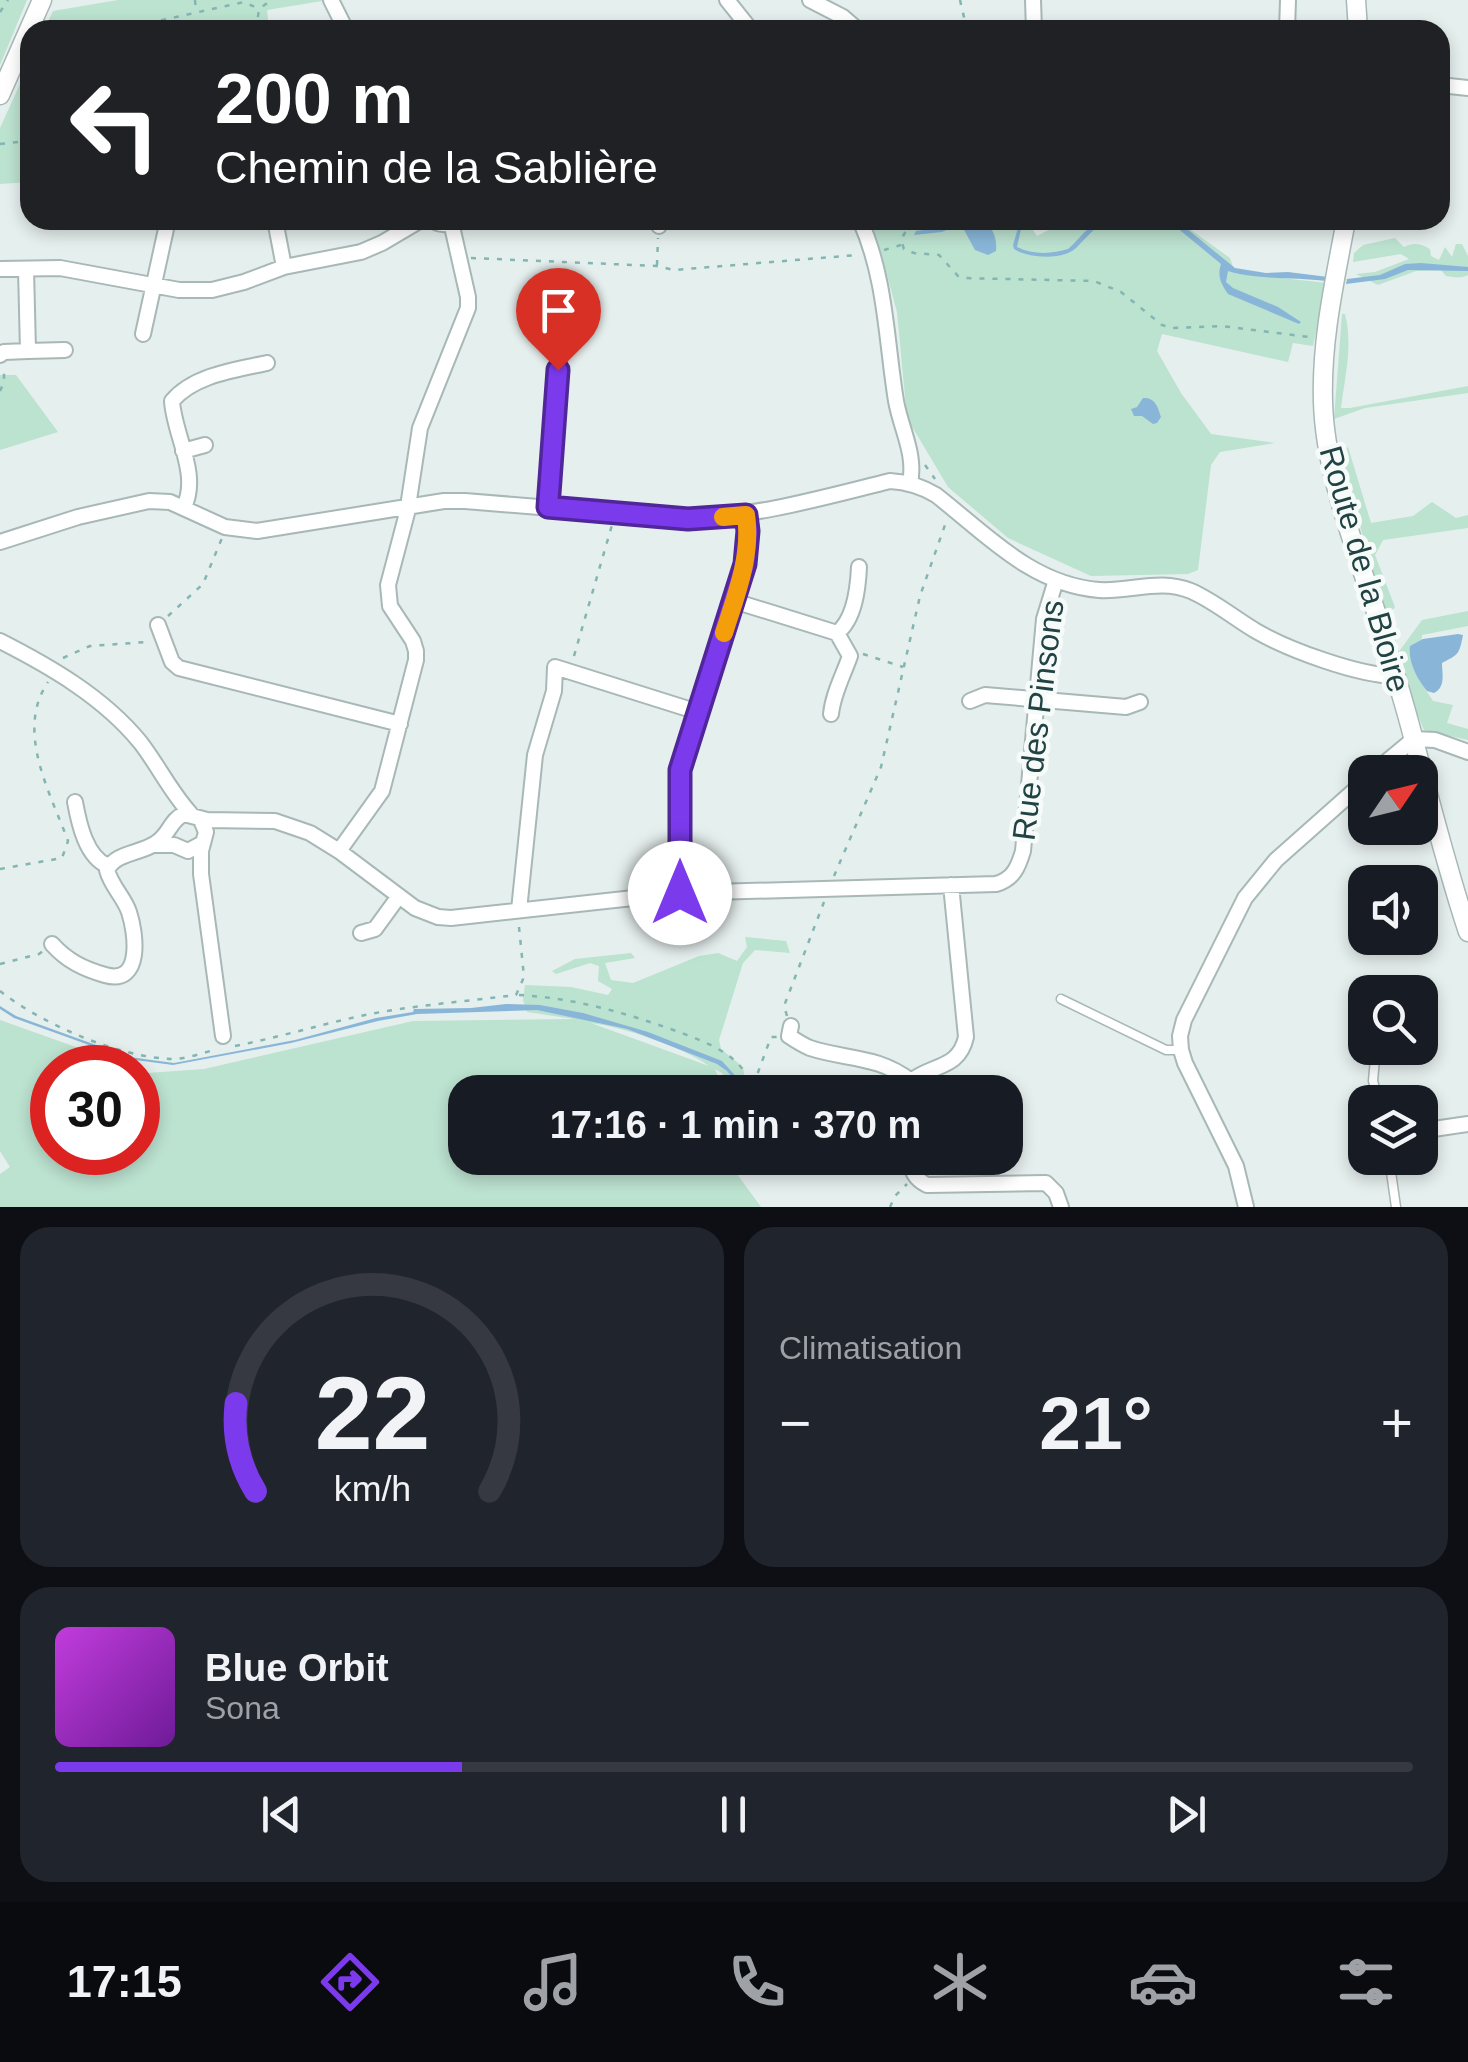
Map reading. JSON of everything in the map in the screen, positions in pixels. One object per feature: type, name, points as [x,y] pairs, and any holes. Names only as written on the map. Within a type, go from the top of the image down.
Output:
[{"type":"street","points":[[726,0],[742,20]]},
{"type":"street","points":[[810,0],[846,20]]},
{"type":"street","points":[[0,93],[20,49]]},
{"type":"street","points":[[143,334],[166,230]]},
{"type":"street","points":[[277,230],[284,267]]},
{"type":"street","points":[[0,270],[60,268],[152,286],[212,290],[284,267],[361,252],[405,230]]},
{"type":"street","points":[[339,851],[382,791],[416,651],[388,596],[420,428],[466,320],[468,297],[454,230]]},
{"type":"street","points":[[864,230],[886,310],[896,398],[913,462],[910,483]]},
{"type":"street","name":"Route de la Bloire","points":[[1344,230],[1326,340],[1323,405],[1334,470],[1468,932]]},
{"type":"street","points":[[26,269],[28,351]]},
{"type":"street","points":[[548,507],[561,338]]},
{"type":"street","points":[[2,354],[65,350]]},
{"type":"street","points":[[184,507],[190,478],[172,401],[181,390],[217,374],[267,363]]},
{"type":"street","points":[[182,452],[205,445]]},
{"type":"street","points":[[0,542],[78,518],[159,500],[226,527],[257,531],[464,500],[688,519],[746,515],[890,482],[910,483],[936,495],[1018,562],[1056,580],[1096,590],[1176,586],[1204,597],[1274,640],[1344,666],[1395,676]]},
{"type":"street","points":[[680,893],[680,770],[748,547],[746,515]]},
{"type":"street","points":[[837,633],[846,625],[860,567]]},
{"type":"street","name":"Rue des Pinsons","points":[[188,832],[234,819],[275,821],[310,833],[424,912],[450,918],[680,893],[996,884],[1006,881],[1019,865],[1023,851],[1044,619],[1056,580]]},
{"type":"street","points":[[734,601],[837,633],[850,656],[833,697],[831,714]]},
{"type":"street","points":[[161,632],[172,662],[179,668],[400,724]]},
{"type":"street","points":[[0,640],[101,704],[128,729],[172,792],[201,874],[223,1044]]},
{"type":"street","points":[[520,910],[535,755],[554,691],[555,667],[698,712]]},
{"type":"street","points":[[970,701],[985,695],[1126,707],[1140,702]]},
{"type":"street","points":[[1395,755],[1414,739],[1435,740],[1468,752]]},
{"type":"street","points":[[1246,1207],[1236,1166],[1185,1064],[1180,1036],[1228,929],[1254,884],[1348,795]]},
{"type":"street","points":[[75,802],[86,840],[97,860],[108,866]]},
{"type":"street","points":[[52,944],[73,963],[109,976],[122,976],[132,968],[135,954],[130,917],[107,874],[108,866],[116,858],[188,832]]},
{"type":"street","points":[[919,1075],[958,1057],[966,1037],[951,886]]},
{"type":"street","points":[[361,933],[375,929],[399,896]]},
{"type":"street","points":[[790,1031],[808,1047],[874,1061],[902,1075]]},
{"type":"street","points":[[1438,1128],[1468,1124]]},
{"type":"street","points":[[915,1176],[935,1187],[1046,1183],[1062,1207]]},
{"type":"lane","points":[[1061,999],[1166,1050],[1180,1050]]},
{"type":"lane","points":[[1391,1175],[1396,1207]]},
{"type":"path","points":[[0,12],[8,0]]},
{"type":"path","points":[[195,0],[196,12]]},
{"type":"path","points":[[257,20],[259,9],[270,0]]},
{"type":"path","points":[[161,20],[244,2],[259,9]]},
{"type":"path","points":[[657,266],[659,230]]},
{"type":"path","points":[[906,230],[904,250],[938,255],[964,278],[1094,280],[1121,292],[1171,328],[1222,326],[1326,340]]},
{"type":"path","points":[[459,259],[550,260],[674,270],[872,254],[902,244]]},
{"type":"path","points":[[0,391],[4,375],[2,354]]},
{"type":"path","points":[[757,1075],[770,1037],[790,1031],[784,1006],[882,767],[920,596],[954,509],[955,501],[922,461],[913,462]]},
{"type":"path","points":[[569,672],[615,513]]},
{"type":"path","points":[[0,869],[62,858],[68,841],[34,744],[37,704],[63,658],[90,646],[161,632],[202,584],[226,527]]},
{"type":"path","points":[[848,649],[904,667]]},
{"type":"path","points":[[516,995],[524,977],[520,910]]},
{"type":"path","points":[[0,964],[38,954],[52,944]]},
{"type":"path","points":[[0,991],[48,1022],[131,1054],[175,1059],[223,1044],[272,1039],[397,1009],[516,995],[539,996],[631,1014],[709,1044],[738,1064],[746,1075]]},
{"type":"path","points":[[890,1207],[895,1196],[915,1176]]},
{"type":"green space","points":[[0,0],[27,0],[0,65]]},
{"type":"green space","points":[[118,0],[322,0],[267,10],[268,20],[49,20],[53,11]]},
{"type":"green space","points":[[20,84],[20,183],[0,184],[0,128]]},
{"type":"green space","points":[[873,230],[1033,230],[1037,236],[1049,230],[1191,230],[1230,258],[1235,273],[1327,283],[1313,346],[1293,343],[1288,362],[1162,334],[1157,351],[1211,434],[1275,443],[1220,452],[1211,465],[1198,570],[1188,574],[1091,576],[1008,538],[948,487],[907,418],[897,312]]},
{"type":"green space","points":[[1395,238],[1404,247],[1417,244],[1430,249],[1431,256],[1439,260],[1445,247],[1452,257],[1456,244],[1462,244],[1468,256],[1468,275],[1416,271],[1378,285],[1356,274],[1375,272],[1409,259],[1401,254],[1353,262],[1354,253],[1363,245]]},
{"type":"green space","points":[[1342,314],[1348,349],[1341,408],[1468,386],[1468,393],[1365,408],[1334,419]]},
{"type":"green space","points":[[0,375],[16,375],[58,432],[0,450]]},
{"type":"green space","points":[[1348,447],[1371,523],[1413,516],[1432,502],[1456,518],[1468,515],[1468,528],[1383,540],[1375,555],[1395,607],[1385,618],[1340,452]]},
{"type":"green space","points":[[1468,611],[1468,626],[1422,635],[1420,681],[1433,701],[1453,705],[1447,723],[1468,729],[1468,740],[1424,730],[1398,653],[1422,620]]},
{"type":"green space","points":[[745,937],[786,941],[790,953],[755,950],[743,963],[719,1040],[721,1049],[743,1067],[744,1075],[723,1075],[715,1069],[717,1075],[448,1075],[448,1175],[738,1175],[761,1207],[0,1207],[0,1174],[10,1167],[0,1151],[0,1020],[70,1045],[30,1045],[30,1175],[160,1175],[160,1072],[204,1069],[413,1021],[574,1019],[527,1012],[523,1000],[525,985],[571,987],[608,995],[612,989],[598,981],[599,966],[590,963],[556,974],[552,971],[575,959],[631,953],[635,958],[605,963],[611,980],[633,983],[699,956],[718,953],[737,961],[747,947]],"holes":[[[591,1023],[669,1045],[709,1066]]]},
{"type":"water","points":[[924,230],[947,230],[914,235]]},
{"type":"water","points":[[964,230],[992,230],[996,251],[988,255],[975,250]]},
{"type":"water","points":[[1021,230],[1017,247],[1056,252],[1068,249],[1087,230],[1094,230],[1076,248],[1062,255],[1028,254],[1013,245]]},
{"type":"water","points":[[1180,230],[1188,230],[1235,268],[1328,277],[1326,281],[1228,271],[1226,282],[1233,288],[1278,307],[1299,324],[1228,294],[1220,280],[1221,264]]},
{"type":"water","points":[[1405,264],[1468,267],[1468,271],[1408,270],[1385,279],[1346,284],[1347,279],[1380,275]]},
{"type":"water","points":[[1143,398],[1157,406],[1161,417],[1157,423],[1134,416],[1131,409]]},
{"type":"water","points":[[1463,635],[1460,647],[1442,663],[1440,687],[1434,693],[1427,691],[1414,670],[1410,646],[1423,639]]},
{"type":"water","points":[[540,1005],[583,1013],[648,1032],[722,1061],[735,1075],[717,1064],[627,1029],[537,1010],[417,1014],[291,1043],[173,1065],[160,1063],[295,1040],[414,1009]]},
{"type":"water","points":[[0,1006],[16,1016],[96,1045],[14,1018]]},
{"type":"slow traffic","points":[[723,517],[746,515],[748,531],[745,564],[724,633]]},
{"type":"route","points":[[558,370],[548,507],[688,519],[746,515],[745,564],[680,770],[680,893]]}]
